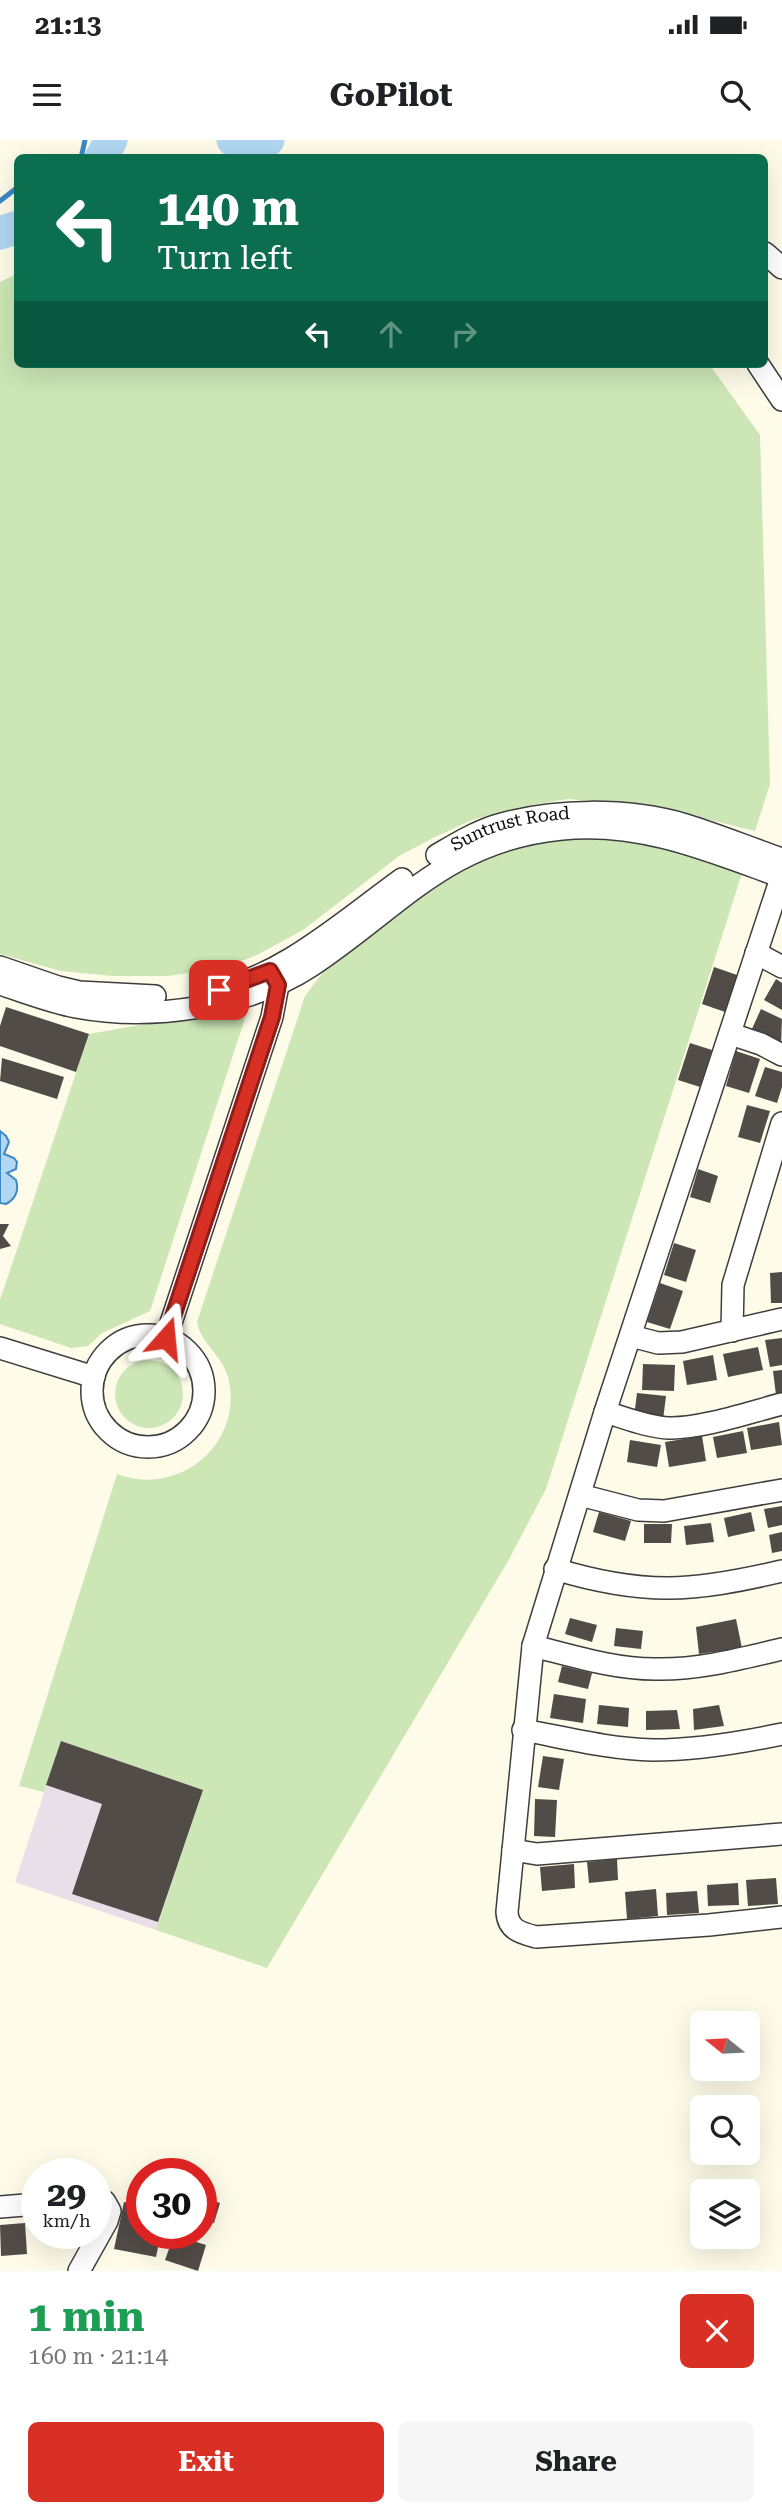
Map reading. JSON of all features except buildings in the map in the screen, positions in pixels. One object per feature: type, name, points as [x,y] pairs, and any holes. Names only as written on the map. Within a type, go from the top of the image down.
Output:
[{"type":"street","points":[[768,256],[782,268]]},
{"type":"street","points":[[762,368],[779,386]]},
{"type":"street","name":"Suntrust Road","points":[[274,978],[425,863],[457,843],[496,826],[560,815],[596,812],[621,814],[685,825],[782,859]]},
{"type":"street","name":"Suntrust Road","points":[[274,978],[311,965],[421,881],[443,868],[487,846],[528,835],[561,829],[596,828],[641,832],[683,841],[782,876]]},
{"type":"street","points":[[782,876],[605,1412],[533,1646],[523,1730],[508,1922],[513,1929],[536,1937],[782,1917]]},
{"type":"street","points":[[756,953],[782,967]]},
{"type":"street","points":[[0,968],[79,992],[140,996],[219,990],[274,978]]},
{"type":"street","points":[[0,984],[78,1007],[139,1011],[223,1003],[247,997],[274,978]]},
{"type":"street","points":[[166,1338],[272,1017],[274,978]]},
{"type":"street","points":[[731,1034],[761,1044],[782,1055]]},
{"type":"street","points":[[732,1331],[733,1285],[782,1123]]},
{"type":"street","points":[[631,1336],[658,1343],[682,1342],[782,1319]]},
{"type":"street","points":[[139,1336],[166,1338],[181,1346],[194,1359],[201,1374],[204,1391],[201,1408],[194,1423],[174,1441],[158,1447],[141,1447],[117,1438],[104,1427],[96,1412],[92,1395],[93,1377],[101,1360],[121,1342],[139,1336]]},
{"type":"street","points":[[0,1348],[93,1377]]},
{"type":"street","points":[[605,1412],[671,1428],[782,1404]]},
{"type":"street","points":[[580,1495],[638,1510],[664,1511],[782,1490]]},
{"type":"street","points":[[555,1569],[594,1581],[656,1589],[687,1589],[736,1582],[782,1571]]},
{"type":"street","points":[[533,1646],[619,1666],[655,1669],[721,1663],[782,1649]]},
{"type":"street","points":[[523,1730],[650,1750],[728,1746],[782,1734]]},
{"type":"street","points":[[513,1850],[537,1854],[782,1833]]},
{"type":"street","points":[[0,2207],[21,2205]]},
{"type":"street","points":[[79,2271],[91,2249]]},
{"type":"shaded area","points":[[61,1741],[203,1790],[156,1930],[15,1882]]},
{"type":"green space","points":[[14,275],[14,368],[712,368],[760,435],[770,784],[755,831],[661,808],[568,799],[520,807],[472,820],[433,838],[399,856],[303,930],[257,955],[223,968],[168,976],[113,976],[61,971],[0,954],[0,282]]},
{"type":"green space","points":[[574,838],[640,843],[742,873],[546,1489],[508,1561],[267,1968],[156,1930],[203,1790],[61,1741],[44,1792],[19,1786],[117,1474],[140,1479],[163,1478],[184,1471],[202,1459],[217,1443],[227,1423],[231,1401],[228,1377],[221,1362],[202,1336],[197,1322],[305,996],[327,967],[449,876],[489,857],[530,844]]},
{"type":"green space","points":[[241,1007],[245,1018],[150,1311],[102,1333],[88,1346],[71,1348],[0,1324],[0,1300],[89,1034]]},
{"type":"green space","points":[[142,1360],[156,1360],[168,1365],[178,1375],[183,1394],[178,1413],[168,1423],[156,1428],[142,1428],[130,1423],[120,1413],[115,1401],[115,1387],[120,1375],[130,1365]]},
{"type":"water","points":[[0,1131],[9,1142],[4,1154],[17,1162],[16,1169],[7,1173],[16,1180],[17,1191],[6,1204],[0,1203]]},
{"type":"waterway","points":[[82,154],[85,140]]},
{"type":"waterway","points":[[103,154],[111,140]]},
{"type":"waterway","points":[[233,140],[243,143],[268,140]]},
{"type":"waterway","points":[[243,143],[246,140]]},
{"type":"waterway","points":[[0,201],[14,190]]},
{"type":"waterway","points":[[0,228],[12,229]]},
{"type":"waterway","points":[[0,233],[14,228]]},
{"type":"route","points":[[166,1338],[272,1017],[278,985],[270,971],[219,990]]}]
